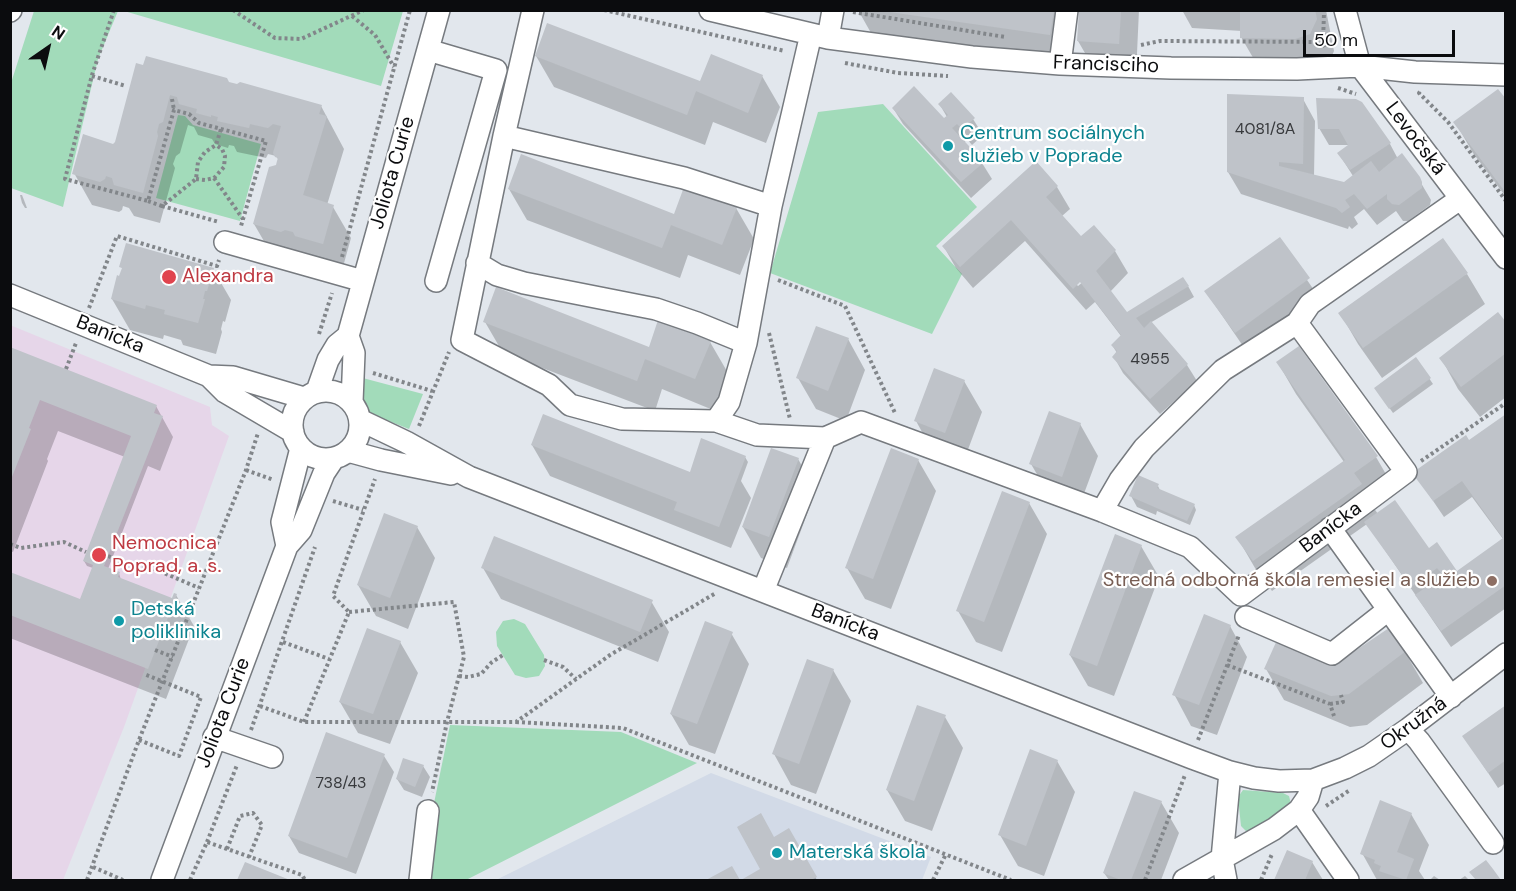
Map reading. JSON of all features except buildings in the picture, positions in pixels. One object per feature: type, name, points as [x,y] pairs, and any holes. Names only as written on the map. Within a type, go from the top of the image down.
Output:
[{"type":"street","name":"Joliota Curie","points":[[356,411],[354,353],[348,336],[439,10]]},
{"type":"street","points":[[533,10],[504,136],[462,340],[549,385],[570,405],[622,419],[716,421],[757,435],[825,438],[763,591]]},
{"type":"street","name":"Francisciho","points":[[710,10],[819,36],[972,57],[1060,64],[1171,68],[1301,69],[1360,66],[1415,72],[1506,75]]},
{"type":"street","points":[[1060,64],[1067,10]]},
{"type":"street","name":"Levočská","points":[[1345,10],[1360,66],[1506,258]]},
{"type":"street","points":[[716,421],[729,402],[746,344],[771,207],[819,36],[841,11]]},
{"type":"street","points":[[428,50],[496,70],[436,281]]},
{"type":"street","points":[[504,136],[684,177],[771,207]]},
{"type":"street","points":[[1102,511],[1120,480],[1144,448],[1223,370],[1297,323],[1310,304],[1460,199]]},
{"type":"street","points":[[231,232],[299,264],[340,265],[363,281]]},
{"type":"street","points":[[477,263],[497,274],[524,283],[656,309],[697,322],[746,344]]},
{"type":"street","name":"Banícka","points":[[10,295],[209,376],[233,377],[311,395]]},
{"type":"street","points":[[1297,323],[1406,472]]},
{"type":"street","name":"Joliota Curie","points":[[311,395],[336,345],[348,336]]},
{"type":"street","name":"Banícka","points":[[209,376],[225,392],[297,440]]},
{"type":"street","points":[[327,390],[336,392],[356,411],[360,429],[358,438],[341,455],[316,457],[297,440],[294,413],[311,395],[327,390]]},
{"type":"street","name":"Banícka","points":[[356,411],[469,477],[1230,772]]},
{"type":"street","name":"Banícka","points":[[825,438],[861,422],[1102,511],[1190,547],[1241,595],[1406,472]]},
{"type":"street","name":"Joliota Curie","points":[[287,546],[282,522],[297,440]]},
{"type":"street","name":"Joliota Curie","points":[[162,880],[287,546],[301,530],[324,473],[341,455]]},
{"type":"street","name":"Banícka","points":[[341,455],[381,460],[469,477]]},
{"type":"street","points":[[1330,528],[1451,698]]},
{"type":"street","points":[[1246,617],[1332,654],[1388,610]]},
{"type":"street","name":"Okružná","points":[[1230,772],[1279,781],[1314,780],[1345,768],[1369,756],[1408,729],[1506,654]]},
{"type":"street","points":[[1408,729],[1493,843]]},
{"type":"street","points":[[214,737],[272,757]]},
{"type":"street","points":[[1226,880],[1222,859],[1230,772]]},
{"type":"street","points":[[1184,880],[1274,829],[1299,810],[1308,797],[1314,780]]},
{"type":"street","points":[[1299,810],[1348,880]]},
{"type":"street","points":[[420,880],[428,811]]},
{"type":"path","points":[[114,10],[92,75],[65,179],[148,201],[231,232]]},
{"type":"path","points":[[233,10],[275,38],[301,39],[364,10]]},
{"type":"path","points":[[318,335],[340,265],[410,10]]},
{"type":"path","points":[[1132,46],[1160,41],[1324,45],[1324,10]]},
{"type":"path","points":[[841,11],[1017,38]]},
{"type":"path","points":[[351,16],[375,35],[394,67]]},
{"type":"path","points":[[92,75],[126,86]]},
{"type":"path","points":[[1410,100],[1419,93],[1422,84]]},
{"type":"path","points":[[1419,93],[1448,122],[1506,201]]},
{"type":"path","points":[[148,201],[174,110],[172,99]]},
{"type":"path","points":[[66,369],[117,236],[217,266],[231,232],[243,219],[266,141],[199,123],[189,114],[174,110]]},
{"type":"path","points":[[162,206],[196,178],[198,162],[205,152],[216,145],[221,129]]},
{"type":"path","points":[[196,178],[205,180],[214,178],[224,167],[225,156],[222,149],[216,145]]},
{"type":"path","points":[[214,178],[243,219]]},
{"type":"path","points":[[331,252],[340,265]]},
{"type":"path","points":[[776,279],[844,306],[908,440]]},
{"type":"path","points":[[364,370],[432,391]]},
{"type":"path","points":[[1406,472],[1506,402]]},
{"type":"path","points":[[87,880],[258,434]]},
{"type":"path","points":[[246,470],[283,484]]},
{"type":"path","points":[[349,612],[333,596],[378,472]]},
{"type":"path","points":[[329,509],[333,500],[363,510]]},
{"type":"path","points":[[190,880],[260,706],[318,536]]},
{"type":"path","points":[[10,544],[21,549],[46,543],[64,542],[86,552]]},
{"type":"path","points":[[108,556],[125,563],[161,571],[199,588]]},
{"type":"path","points":[[516,722],[610,655],[721,590]]},
{"type":"path","points":[[349,612],[454,602],[464,657],[428,811]]},
{"type":"path","points":[[172,606],[189,614]]},
{"type":"path","points":[[304,722],[349,612]]},
{"type":"path","points":[[1192,758],[1246,617]]},
{"type":"path","points":[[282,642],[329,659]]},
{"type":"path","points":[[156,650],[173,657]]},
{"type":"path","points":[[459,676],[468,677],[481,674],[492,662],[503,655]]},
{"type":"path","points":[[544,660],[563,667],[576,679]]},
{"type":"path","points":[[1227,665],[1330,704],[1343,702],[1341,695]]},
{"type":"path","points":[[140,740],[179,756],[201,697],[144,674]]},
{"type":"path","points":[[1330,704],[1334,716]]},
{"type":"path","points":[[260,706],[304,722],[516,722],[623,728],[1011,880]]},
{"type":"path","points":[[227,849],[240,816],[253,813],[262,825],[249,857]]},
{"type":"path","points":[[207,842],[302,874],[304,880]]},
{"type":"path","points":[[1261,880],[1273,853]]},
{"type":"path","points":[[933,880],[946,854]]},
{"type":"path","points":[[93,867],[123,880]]},
{"type":"shaded area","name":"Nemocnica Poprad, a. s.","points":[[10,325],[210,407],[212,425],[229,436],[124,727],[63,880],[11,880]]},
{"type":"shaded area","points":[[711,773],[931,857],[922,880],[496,880]]},
{"type":"green space","points":[[403,10],[381,86],[124,11]]},
{"type":"green space","points":[[34,11],[118,11],[98,59],[63,207],[11,188],[11,83]]},
{"type":"green space","points":[[883,104],[977,207],[936,246],[962,274],[932,334],[770,273],[818,112]]},
{"type":"green space","points":[[178,115],[185,116],[193,125],[261,144],[240,221],[156,198]]},
{"type":"green space","points":[[359,377],[423,394],[409,429],[361,410],[354,397]]},
{"type":"green space","points":[[514,619],[525,624],[544,655],[545,666],[539,676],[526,678],[515,675],[497,646],[496,632],[503,621]]},
{"type":"green space","points":[[450,725],[621,732],[697,763],[466,880],[424,880],[433,808]]},
{"type":"green space","points":[[1243,790],[1283,793],[1289,796],[1291,804],[1248,833],[1241,826],[1238,797]]},
{"type":"place","name":"Centrum sociálnych služieb v Poprade","points":[[948,146]]},
{"type":"place","name":"Alexandra","points":[[169,277]]},
{"type":"place","name":"Nemocnica Poprad, a. s.","points":[[99,555]]},
{"type":"place","name":"Stredná odborná škola remesiel a služieb","points":[[1492,581]]},
{"type":"place","name":"Detská poliklinika","points":[[119,621]]},
{"type":"place","name":"Materská škola","points":[[777,853]]}]
